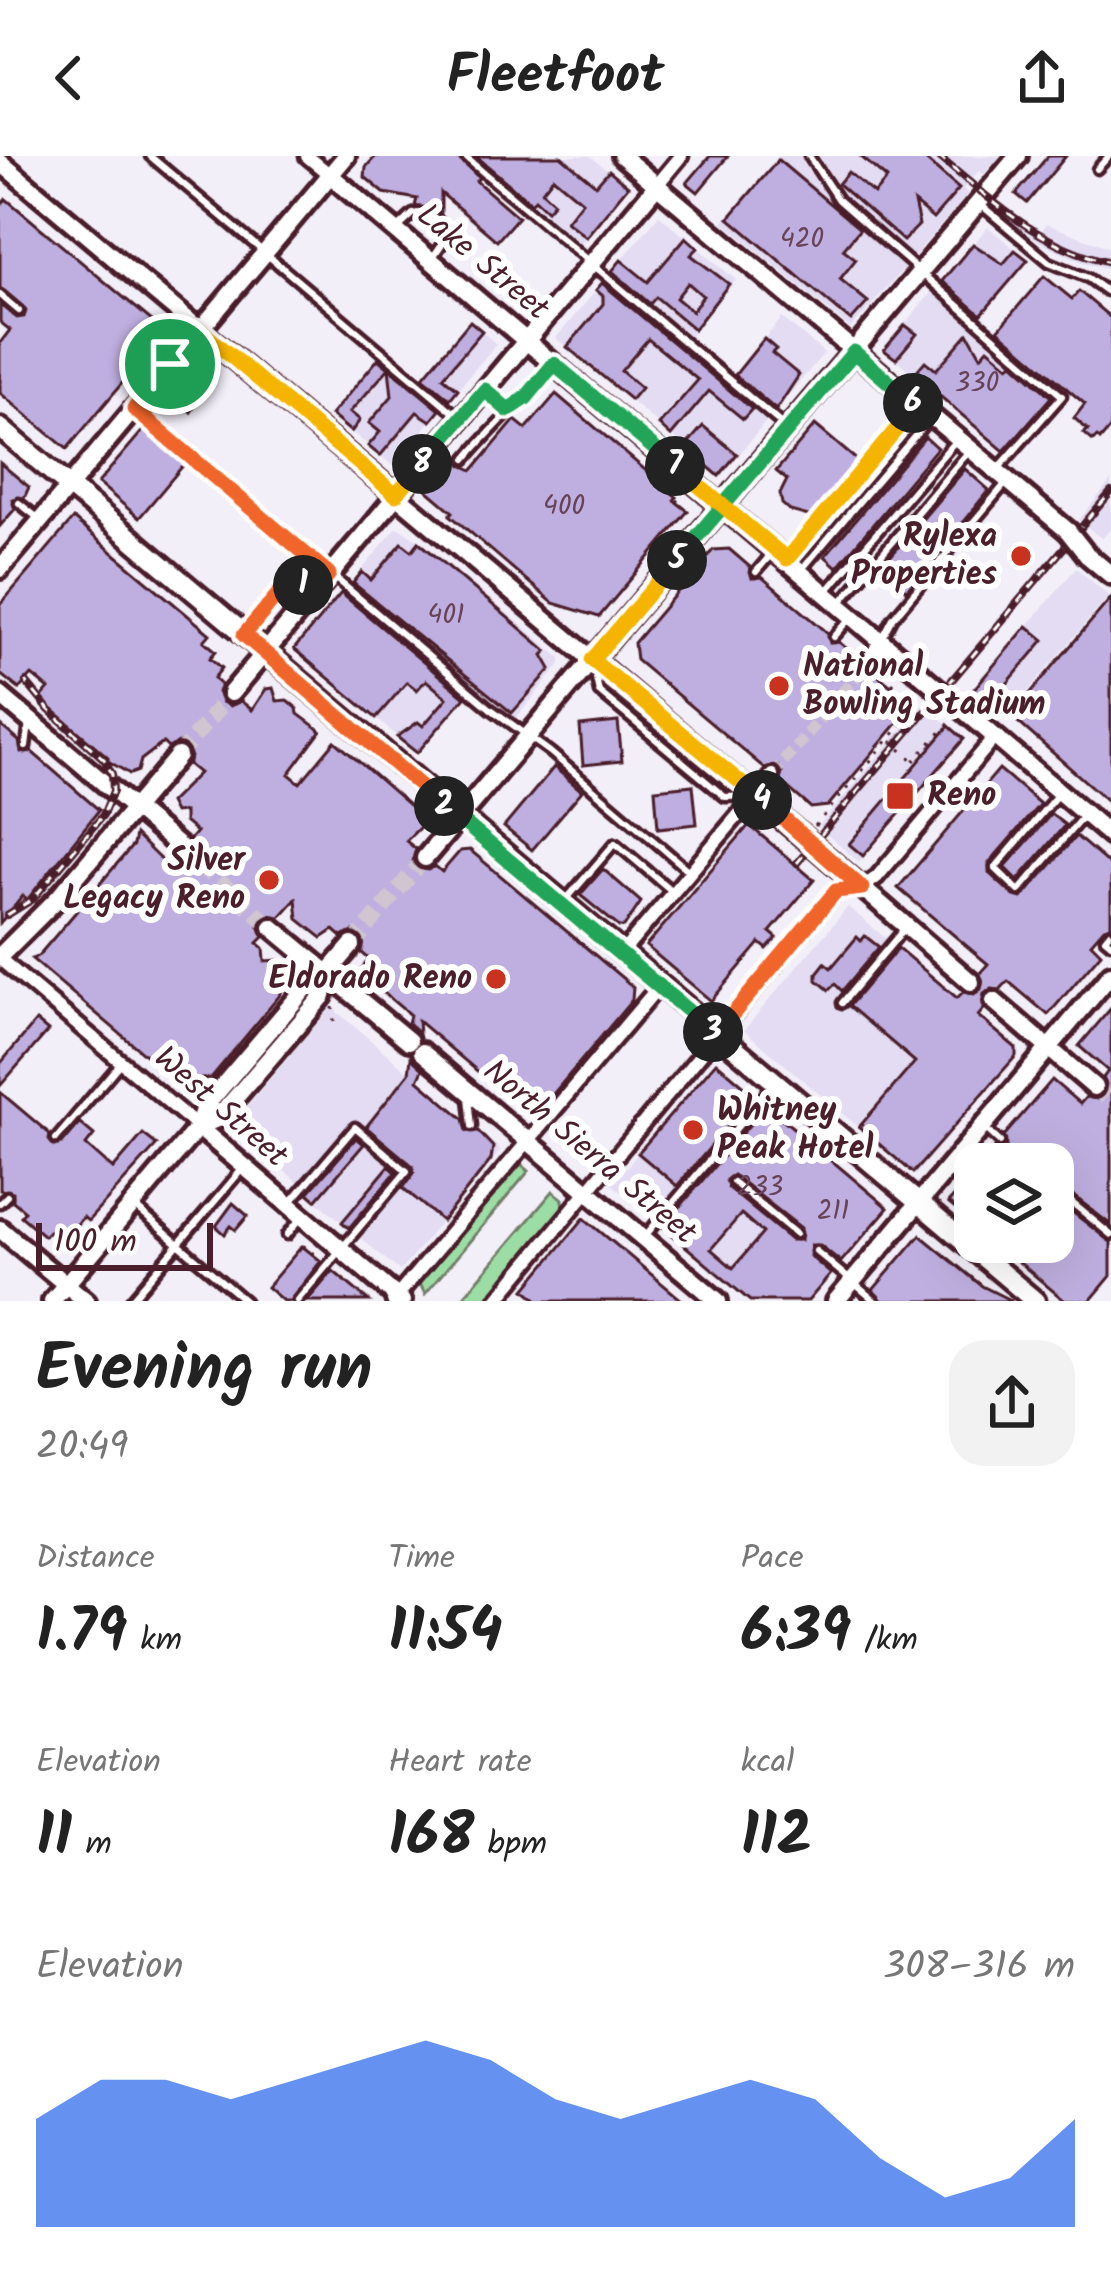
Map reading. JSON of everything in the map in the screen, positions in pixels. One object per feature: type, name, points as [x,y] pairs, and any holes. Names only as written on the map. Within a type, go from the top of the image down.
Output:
[{"type":"main road","points":[[0,569],[346,156]]},
{"type":"main road","points":[[622,156],[1069,531],[1111,575]]},
{"type":"main road","points":[[425,858],[1018,156]]},
{"type":"main road","points":[[3,162],[592,660],[755,795],[811,834],[830,860],[971,982]]},
{"type":"main road","name":"Lake Street","points":[[330,175],[937,688],[954,715],[995,737],[1111,836]]},
{"type":"main road","points":[[231,693],[657,185]]},
{"type":"main road","points":[[0,428],[1035,1301]]},
{"type":"main road","points":[[0,694],[182,849]]},
{"type":"main road","points":[[0,957],[58,898],[178,756]]},
{"type":"main road","name":"North Sierra Street","points":[[272,927],[718,1301]]},
{"type":"main road","points":[[52,1301],[198,1127],[202,1109],[309,984],[328,974],[352,945]]},
{"type":"main road","points":[[836,1301],[1111,974]]},
{"type":"main road","points":[[994,1001],[1094,1087]]},
{"type":"main road","name":"West Street","points":[[198,1127],[397,1299]]},
{"type":"main road","points":[[0,1228],[86,1301]]},
{"type":"street","name":"Lake Street","points":[[308,156],[330,175]]},
{"type":"street","points":[[657,185],[681,156]]},
{"type":"street","points":[[872,668],[881,640]]},
{"type":"street","points":[[496,1301],[836,891],[862,888],[877,877],[995,737]]},
{"type":"street","points":[[621,954],[772,775]]},
{"type":"street","name":"West Street","points":[[0,957],[198,1127]]},
{"type":"street","points":[[397,1299],[471,1198],[659,986]]},
{"type":"lane","points":[[150,156],[461,419]]},
{"type":"lane","points":[[464,156],[788,429]]},
{"type":"lane","points":[[809,156],[830,192],[1061,396],[881,640]]},
{"type":"lane","points":[[1097,169],[1109,156]]},
{"type":"lane","points":[[978,203],[1049,262],[1106,291]]},
{"type":"lane","points":[[396,230],[420,212],[435,218],[445,230],[445,242],[430,260]]},
{"type":"lane","points":[[0,295],[19,311]]},
{"type":"lane","points":[[466,459],[554,364]]},
{"type":"lane","points":[[485,390],[508,410]]},
{"type":"lane","points":[[134,409],[690,872]]},
{"type":"lane","points":[[756,572],[788,560],[923,412]]},
{"type":"lane","points":[[788,560],[923,412]]},
{"type":"lane","points":[[834,638],[839,604],[963,445]]},
{"type":"lane","points":[[839,604],[963,445]]},
{"type":"lane","points":[[20,503],[41,521]]},
{"type":"lane","points":[[244,635],[290,580],[314,593]]},
{"type":"lane","points":[[26,747],[29,720]]},
{"type":"lane","points":[[1060,792],[995,871],[1021,891],[1085,814]]},
{"type":"lane","points":[[562,905],[615,843],[673,892]]},
{"type":"lane","points":[[842,1003],[906,926]]},
{"type":"lane","points":[[56,1139],[121,1062]]},
{"type":"lane","points":[[644,1238],[775,1083]]},
{"type":"lane","points":[[466,1089],[472,1126]]},
{"type":"lane","points":[[287,1235],[295,1211],[355,1127],[406,1172],[297,1301]]},
{"type":"lane","points":[[984,1128],[1000,1142]]},
{"type":"lane","points":[[130,1301],[244,1167]]},
{"type":"lane","points":[[733,1182],[796,1234]]},
{"type":"lane","points":[[0,1203],[7,1196]]},
{"type":"lane","points":[[1074,1204],[1111,1235]]},
{"type":"lane","points":[[133,1205],[245,1301]]},
{"type":"lane","points":[[816,1251],[875,1301]]},
{"type":"path","points":[[811,834],[919,704],[872,668]]},
{"type":"path","points":[[890,740],[914,761],[954,715]]},
{"type":"path","points":[[333,1001],[334,1023]]},
{"type":"path","points":[[224,1126],[248,1126]]},
{"type":"shaded area","points":[[474,156],[590,156],[628,186],[579,245]]},
{"type":"shaded area","points":[[779,156],[1000,156],[963,189],[968,194],[851,329],[723,222]]},
{"type":"shaded area","points":[[1005,206],[1041,231],[1046,224],[1111,248],[1111,269],[1042,243],[999,213]]},
{"type":"shaded area","points":[[659,215],[736,280],[687,338],[611,273]]},
{"type":"shaded area","points":[[988,227],[1028,260],[979,318],[939,284]]},
{"type":"shaded area","points":[[604,281],[768,419],[721,477],[556,338]]},
{"type":"shaded area","points":[[932,292],[1014,361],[965,418],[884,349]]},
{"type":"shaded area","points":[[782,318],[824,353],[775,411],[733,376]]},
{"type":"shaded area","points":[[470,321],[496,344],[448,401],[422,378]]},
{"type":"shaded area","points":[[380,357],[441,409],[393,466],[331,415]]},
{"type":"shaded area","points":[[1111,481],[1111,528],[1102,539],[1079,520]]},
{"type":"shaded area","points":[[397,527],[418,539],[561,658],[561,664],[512,723],[349,586]]},
{"type":"shaded area","points":[[1076,568],[1109,596],[1005,718],[972,692]]},
{"type":"shaded area","points":[[342,592],[465,696],[417,753],[294,649]]},
{"type":"shaded area","points":[[923,704],[964,739],[859,862],[818,827]]},
{"type":"shaded area","points":[[848,907],[1020,1051],[915,1175],[744,1030]]},
{"type":"shaded area","points":[[331,1007],[501,1150],[400,1271],[359,1237],[413,1170],[354,1121],[300,1184],[231,1125]]},
{"type":"shaded area","name":"Whitney Peak Hotel","points":[[716,1062],[756,1096],[652,1218],[612,1184]]},
{"type":"shaded area","points":[[355,1136],[398,1172],[351,1229],[307,1193]]},
{"type":"shaded area","points":[[711,1169],[833,1273],[808,1301],[750,1301],[662,1226]]},
{"type":"green space","points":[[521,1164],[529,1171],[425,1294],[419,1282]]},
{"type":"green space","points":[[553,1191],[563,1199],[563,1209],[485,1301],[460,1301]]},
{"type":"building","points":[[376,156],[457,156],[479,178],[476,181],[518,217],[497,241],[441,193],[441,213],[415,206],[417,199],[384,193],[365,177],[366,167]]},
{"type":"building","points":[[476,156],[561,156],[596,185],[609,170],[628,186],[586,237],[566,221],[582,201],[553,177],[542,191],[554,202],[547,210],[535,199],[531,203]]},
{"type":"building","points":[[710,156],[728,156],[698,192],[687,183]]},
{"type":"building","points":[[860,156],[921,156],[959,189],[933,219],[914,203],[919,225],[903,241],[838,184],[848,172],[874,194],[887,179]]},
{"type":"building","points":[[1048,156],[1066,156],[1027,203],[1016,194]]},
{"type":"building","points":[[778,160],[860,229],[843,249],[856,259],[840,279],[868,302],[851,321],[729,218]]},
{"type":"building","points":[[6,199],[165,332],[67,449],[0,393],[0,343],[10,330],[0,322],[0,305],[17,318],[26,311],[0,288],[0,206]]},
{"type":"building","points":[[686,237],[698,248],[691,255],[729,284],[694,329],[656,297],[650,304],[612,271],[621,260],[648,282]],"holes":[[[688,283],[703,296],[692,311],[676,298]]]},
{"type":"building","points":[[973,244],[1003,264],[1015,250],[1028,260],[981,315],[942,281]]},
{"type":"building","points":[[1044,276],[1072,299],[1079,291],[1111,318],[1111,427],[1100,440],[1093,441],[1074,418],[1085,404],[998,330]]},
{"type":"building","points":[[602,283],[752,409],[743,419],[709,391],[671,436],[659,425],[698,380],[648,339],[621,371],[641,388],[631,400],[567,347],[603,304],[596,290]]},
{"type":"building","points":[[470,321],[482,331],[443,377],[458,389],[450,399],[423,377]]},
{"type":"building","points":[[905,325],[917,334],[896,359],[884,350]]},
{"type":"building","points":[[968,333],[981,356],[988,348],[1051,397],[1004,451],[914,374],[925,361],[936,370]]},
{"type":"building","points":[[764,339],[776,349],[772,353],[799,375],[776,410],[735,375]]},
{"type":"building","points":[[378,359],[389,368],[350,412],[360,420],[351,432],[331,415]]},
{"type":"building","points":[[389,368],[440,410],[431,421],[417,412],[380,456],[368,446],[380,432],[369,423],[392,396]]},
{"type":"building","points":[[197,371],[210,383],[191,412],[180,403],[186,396],[180,391]]},
{"type":"building","points":[[556,394],[688,511],[599,617],[553,603],[427,490],[456,456],[473,470],[515,420],[526,429]]},
{"type":"building","points":[[815,425],[859,462],[812,517],[782,504],[780,494],[787,480],[776,471]]},
{"type":"building","points":[[703,426],[737,454],[719,476],[685,447]]},
{"type":"building","points":[[145,428],[186,462],[139,518],[98,483]]},
{"type":"building","points":[[925,437],[937,448],[837,567],[825,556]]},
{"type":"building","points":[[0,463],[29,487],[24,498],[13,499],[15,509],[0,526]]},
{"type":"building","points":[[965,469],[989,490],[907,590],[878,571]]},
{"type":"building","points":[[73,519],[210,634],[204,641],[216,651],[210,658],[222,668],[214,678],[221,685],[222,702],[230,706],[241,701],[252,710],[266,689],[273,688],[277,701],[287,700],[321,731],[289,774],[300,783],[335,741],[424,818],[406,841],[416,849],[413,861],[418,868],[435,866],[442,872],[460,851],[470,850],[633,987],[632,1000],[533,1118],[418,1021],[419,1034],[408,1023],[410,1015],[359,972],[369,959],[362,953],[361,936],[353,932],[342,937],[334,930],[322,938],[298,919],[296,899],[280,917],[267,916],[259,926],[264,937],[258,943],[264,948],[265,961],[278,960],[279,970],[284,969],[281,994],[201,1084],[186,1086],[186,1080],[176,1081],[32,959],[133,845],[135,835],[167,866],[173,858],[187,860],[195,850],[190,839],[196,832],[184,822],[184,812],[174,813],[169,803],[199,773],[188,764],[187,747],[179,743],[168,748],[163,743],[130,774],[108,761],[40,699],[49,689],[32,675],[19,689],[0,674],[0,605]]},
{"type":"building","points":[[419,542],[547,651],[543,655],[551,669],[512,713],[353,583],[362,572],[371,580],[402,543],[412,551]]},
{"type":"building","name":"National Bowling Stadium","points":[[729,549],[750,567],[752,578],[762,577],[828,633],[830,643],[839,642],[858,658],[860,673],[874,672],[905,697],[906,713],[828,806],[811,808],[780,781],[778,766],[764,768],[636,660],[634,643],[713,550]]},
{"type":"building","points":[[341,593],[465,697],[417,753],[397,737],[418,722],[423,726],[447,698],[426,680],[417,690],[407,682],[376,718],[294,649]]},
{"type":"building","points":[[1111,598],[1111,804],[1011,716]]},
{"type":"building","points":[[1027,626],[1044,640],[990,704],[973,690]]},
{"type":"building","points":[[618,722],[622,761],[583,765],[580,726]]},
{"type":"building","points":[[0,725],[19,741],[21,752],[32,752],[99,810],[27,900],[23,896],[0,923]]},
{"type":"building","name":"Reno","points":[[949,726],[964,739],[863,856],[849,844]]},
{"type":"building","points":[[554,767],[582,791],[532,850],[504,827]]},
{"type":"building","points":[[999,769],[1040,804],[989,863],[989,873],[1022,898],[1076,836],[1111,866],[1111,926],[1091,943],[1101,953],[1048,1015],[1008,981],[1000,990],[984,994],[984,1009],[978,1016],[1016,1048],[1016,1056],[913,1173],[859,1127],[915,1062],[849,1006],[898,948],[957,998],[981,989],[980,973],[988,964],[898,888]]},
{"type":"building","points":[[693,785],[697,824],[658,828],[655,789]]},
{"type":"building","points":[[1051,814],[1065,825],[1018,880],[1005,867]]},
{"type":"building","points":[[749,825],[814,880],[770,932],[777,938],[767,949],[760,943],[711,1001],[646,946]]},
{"type":"building","points":[[603,869],[641,902],[624,927],[580,895]]},
{"type":"building","points":[[865,936],[879,947],[842,991],[835,984],[829,990],[817,980],[825,963],[831,968],[857,937],[861,941]]},
{"type":"building","points":[[1111,1008],[1111,1225],[1074,1196],[1074,1143],[1005,1143],[1004,1136],[1052,1080],[1080,1104],[1086,1097],[1097,1099],[1104,1094],[1103,1078],[1108,1071],[1079,1046]]},
{"type":"building","points":[[36,1021],[48,1031],[0,1086],[0,1064]]},
{"type":"building","points":[[411,1058],[423,1069],[418,1080],[464,1119],[467,1131],[478,1131],[493,1147],[491,1160],[442,1221],[403,1188],[414,1173],[413,1166],[366,1127],[409,1073]]},
{"type":"building","name":"Whitney Peak Hotel","points":[[716,1062],[755,1095],[677,1186],[638,1153]]},
{"type":"building","points":[[0,1092],[50,1134],[54,1146],[62,1144],[80,1123],[94,1135],[86,1145],[113,1169],[143,1134],[157,1145],[88,1221],[83,1217],[62,1242],[49,1231],[44,1236],[21,1216],[25,1211],[13,1201],[13,1192],[0,1190]]},
{"type":"building","points":[[766,1105],[888,1208],[841,1262],[820,1245],[811,1245],[810,1256],[831,1274],[808,1301],[750,1301],[663,1227]],"holes":[[[733,1175],[801,1228],[801,1240],[791,1240],[728,1188],[726,1180]],[[741,1214],[763,1233],[733,1268],[711,1249]]]},
{"type":"building","points":[[356,1138],[364,1144],[316,1200],[308,1193]]},
{"type":"building","points":[[389,1166],[396,1172],[349,1228],[342,1222]]},
{"type":"building","points":[[233,1203],[248,1216],[236,1230],[231,1226],[225,1234],[216,1226]]},
{"type":"building","points":[[1074,1213],[1111,1242],[1111,1276],[1090,1301],[1065,1301],[1020,1263],[1074,1263]]},
{"type":"building","points":[[584,1218],[683,1301],[539,1301],[525,1289]]},
{"type":"building","points":[[920,1235],[982,1286],[1012,1301],[882,1301],[873,1290]]},
{"type":"building","points":[[302,1246],[321,1261],[290,1301],[283,1301],[267,1287]]},
{"type":"building","points":[[333,1271],[369,1301],[307,1301]]},
{"type":"tunnel","points":[[772,775],[866,665]]},
{"type":"tunnel","points":[[178,756],[231,693]]},
{"type":"tunnel","points":[[182,849],[272,927]]},
{"type":"tunnel","points":[[352,945],[425,858]]},
{"type":"tunnel","points":[[1094,1087],[1111,1101]]},
{"type":"railway","points":[[938,156],[1039,234],[1111,262]]},
{"type":"railway","points":[[797,863],[1111,492]]},
{"type":"railway","points":[[7,915],[33,899],[103,815],[113,791],[112,774],[104,759],[49,710],[26,682]]},
{"type":"place","name":"Rylexa Properties","points":[[1021,556]]},
{"type":"place","name":"National Bowling Stadium","points":[[779,686]]},
{"type":"place","name":"Reno","points":[[900,796]]},
{"type":"place","name":"Silver Legacy Reno","points":[[269,880]]},
{"type":"place","name":"Eldorado Reno","points":[[496,979]]},
{"type":"place","name":"Whitney Peak Hotel","points":[[693,1130]]},
{"type":"route","points":[[170,364],[134,409],[329,574],[314,593],[290,580],[244,635],[716,1034],[836,891],[862,888],[592,660],[723,505],[854,352],[916,406],[787,559],[723,505],[707,494],[554,364],[526,398],[508,410],[485,390],[396,495],[200,330],[170,364]]}]
